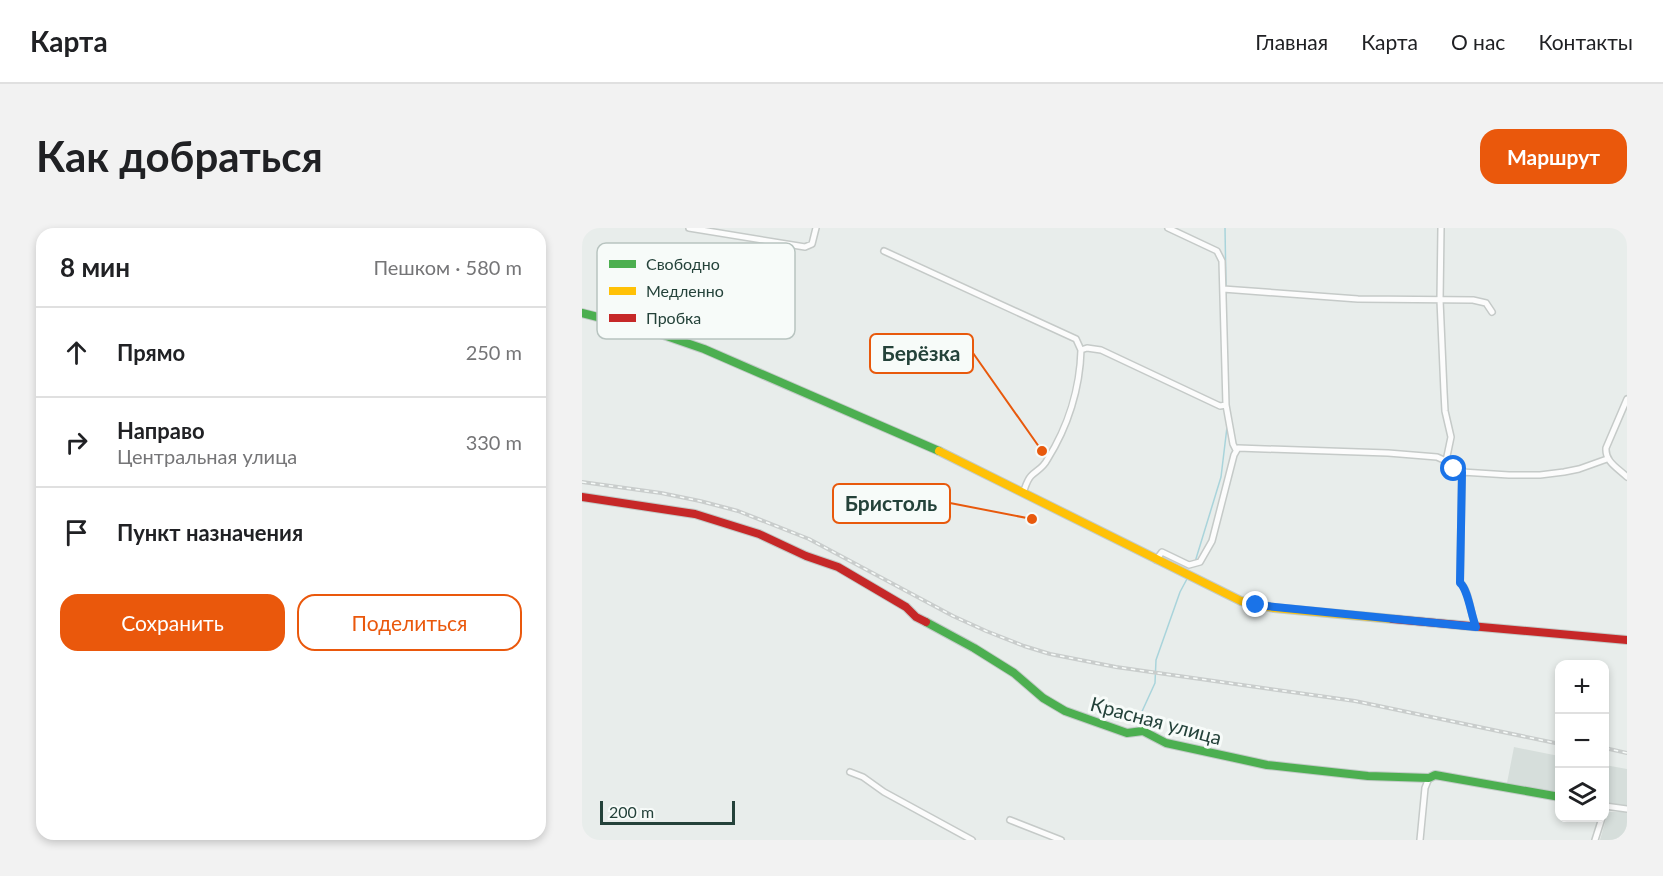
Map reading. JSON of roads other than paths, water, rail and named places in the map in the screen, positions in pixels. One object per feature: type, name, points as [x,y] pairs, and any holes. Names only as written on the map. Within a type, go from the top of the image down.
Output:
[{"type":"main road","points":[[582,313],[597,317]]},
{"type":"main road","points":[[675,339],[704,349],[954,458],[1229,596],[1256,605],[1627,640]]},
{"type":"main road","name":"Красная улица","points":[[582,497],[695,514],[759,534],[838,567],[906,607],[916,617],[974,648],[1014,673],[1043,698],[1065,711],[1098,724],[1127,732],[1143,731],[1166,743],[1267,765],[1368,776],[1429,778],[1436,775],[1555,796]]},
{"type":"street","points":[[688,228],[780,243]]},
{"type":"street","points":[[795,245],[805,247],[812,244],[816,228]]},
{"type":"street","points":[[1156,560],[1162,552],[1189,565],[1200,562],[1212,541],[1236,450],[1226,405],[1222,261],[1216,250],[1168,228]]},
{"type":"street","points":[[1441,228],[1440,300],[1445,411],[1451,437],[1446,461]]},
{"type":"street","points":[[884,251],[1076,339],[1081,350],[1077,392],[1057,442],[1041,470],[1030,477],[1023,493]]},
{"type":"street","points":[[1223,289],[1366,300],[1479,301],[1486,303],[1492,312]]},
{"type":"street","points":[[1081,350],[1087,348],[1101,350],[1220,406],[1226,405]]},
{"type":"street","points":[[1627,399],[1606,448],[1607,459],[1627,477]]},
{"type":"street","points":[[1236,450],[1249,447],[1437,457],[1446,461],[1450,467],[1462,472],[1540,475],[1579,469],[1607,459]]},
{"type":"street","points":[[1462,472],[1460,583],[1466,589],[1468,606],[1476,627]]},
{"type":"street","points":[[850,772],[863,777],[884,792],[972,840]]},
{"type":"street","points":[[1420,840],[1425,788],[1429,778]]},
{"type":"street","points":[[1609,808],[1627,809]]},
{"type":"street","points":[[1010,820],[1061,840]]},
{"type":"street","points":[[1595,840],[1601,822]]},
{"type":"waterway","points":[[1225,228],[1226,287]]},
{"type":"waterway","points":[[1226,292],[1226,308]]},
{"type":"waterway","points":[[1195,562],[1221,477],[1227,427]]},
{"type":"waterway","points":[[1139,718],[1155,683],[1156,660],[1180,592],[1188,577]]},
{"type":"railway","points":[[582,482],[661,493],[738,511],[809,539],[953,616],[1024,646],[1050,654],[1116,667],[1355,701],[1555,743]]},
{"type":"railway","points":[[1609,749],[1627,753]]},
{"type":"railway","points":[[1618,840],[1627,836]]},
{"type":"place","name":"Берёзка","points":[[1042,451]]},
{"type":"place","name":"Бристоль","points":[[1032,519]]}]
